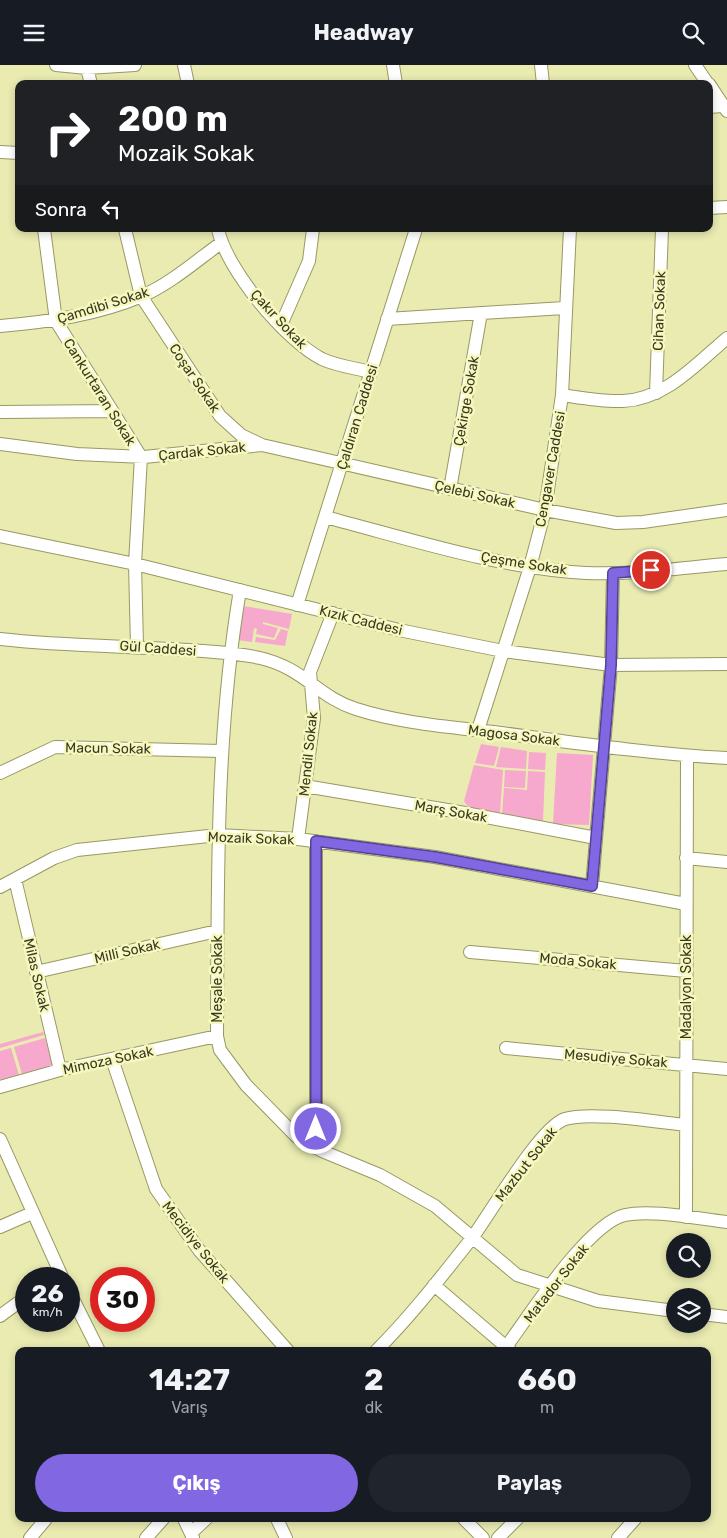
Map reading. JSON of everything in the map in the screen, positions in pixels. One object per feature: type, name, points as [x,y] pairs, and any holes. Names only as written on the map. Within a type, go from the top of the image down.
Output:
[{"type":"street","points":[[56,65],[93,67],[135,65]]},
{"type":"street","points":[[184,65],[187,80]]},
{"type":"street","points":[[393,65],[395,80]]},
{"type":"street","points":[[541,65],[543,80]]},
{"type":"street","points":[[696,65],[705,80]]},
{"type":"street","points":[[91,80],[93,67]]},
{"type":"street","points":[[713,91],[725,108]]},
{"type":"street","points":[[0,151],[15,153]]},
{"type":"street","points":[[713,208],[727,207]]},
{"type":"street","name":"Cankurtaran Sokak","points":[[44,232],[56,321],[140,457],[135,564],[137,646]]},
{"type":"street","name":"Coşar Sokak","points":[[126,232],[141,296],[220,416],[241,435],[262,445]]},
{"type":"street","name":"Çakır Sokak","points":[[219,232],[221,243],[240,276],[281,325],[300,344],[324,360],[371,372]]},
{"type":"street","points":[[281,325],[309,261],[313,232]]},
{"type":"street","name":"Çaldıran Caddesi","points":[[297,605],[415,232]]},
{"type":"street","name":"Cengaver Caddesi","points":[[478,730],[530,567],[545,510],[562,395],[564,308],[570,232]]},
{"type":"street","name":"Cihan Sokak","points":[[656,393],[662,232]]},
{"type":"street","name":"Çamdibi Sokak","points":[[0,326],[56,321],[141,296],[159,287],[221,243]]},
{"type":"street","points":[[387,319],[564,308]]},
{"type":"street","name":"Çekirge Sokak","points":[[450,489],[481,313]]},
{"type":"street","points":[[562,395],[622,401],[665,390],[727,338]]},
{"type":"street","points":[[0,412],[112,411]]},
{"type":"street","name":"Çardak Sokak","points":[[0,444],[77,454],[140,457],[262,445],[341,465]]},
{"type":"street","name":"Çelebi Sokak","points":[[341,465],[545,510],[616,523],[643,522],[727,510]]},
{"type":"street","name":"Çeşme Sokak","points":[[325,517],[450,550],[530,567],[613,573],[727,564]]},
{"type":"street","name":"Kızık Caddesi","points":[[0,536],[135,564],[399,630],[503,651],[611,665],[727,664]]},
{"type":"street","points":[[592,886],[611,665],[613,573]]},
{"type":"street","name":"Meşale Sokak","points":[[240,590],[230,653],[221,751],[217,931],[217,1036],[220,1050],[246,1085],[297,1137],[316,1148],[380,1175],[447,1214],[517,1275],[598,1301],[666,1310]]},
{"type":"street","name":"Mendil Sokak","points":[[298,839],[314,719],[310,681],[311,665],[333,613]]},
{"type":"street","name":"Gül Caddesi","points":[[0,639],[230,653],[284,665],[310,681]]},
{"type":"street","name":"Magosa Sokak","points":[[310,681],[327,695],[355,709],[400,720],[603,747],[687,756],[727,758]]},
{"type":"street","name":"Macun Sokak","points":[[0,773],[55,747],[221,751]]},
{"type":"street","name":"Madalyon Sokak","points":[[686,1217],[687,756]]},
{"type":"street","name":"Marş Sokak","points":[[305,786],[465,813],[596,838]]},
{"type":"street","name":"Mozaik Sokak","points":[[0,887],[54,858],[77,850],[218,835],[298,839],[435,857],[686,904]]},
{"type":"street","points":[[316,841],[316,1148]]},
{"type":"street","points":[[686,858],[727,862]]},
{"type":"street","name":"Milas Sokak","points":[[15,879],[60,1070]]},
{"type":"street","name":"Milli Sokak","points":[[36,972],[217,931]]},
{"type":"street","name":"Moda Sokak","points":[[470,952],[686,971]]},
{"type":"street","name":"Mimoza Sokak","points":[[0,1087],[60,1070],[217,1036]]},
{"type":"street","name":"Mesudiye Sokak","points":[[506,1047],[727,1069]]},
{"type":"street","name":"Mecidiye Sokak","points":[[112,1059],[156,1189],[198,1250],[284,1347]]},
{"type":"street","name":"Mazbut Sokak","points":[[380,1347],[434,1285],[473,1236],[532,1153],[555,1125],[563,1120],[582,1116],[686,1125]]},
{"type":"street","points":[[0,1139],[57,1267]]},
{"type":"street","points":[[0,1227],[32,1213]]},
{"type":"street","name":"Matador Sokak","points":[[510,1347],[551,1287],[586,1244],[615,1219],[637,1214],[727,1222]]},
{"type":"street","points":[[434,1285],[507,1347]]},
{"type":"street","points":[[0,1316],[15,1305]]},
{"type":"street","points":[[80,1313],[97,1347]]},
{"type":"street","points":[[711,1315],[727,1317]]},
{"type":"street","points":[[30,1538],[43,1522]]},
{"type":"street","points":[[146,1538],[160,1522]]},
{"type":"street","points":[[186,1522],[192,1535],[203,1522]]},
{"type":"street","points":[[278,1522],[286,1538]]},
{"type":"street","points":[[467,1522],[483,1538]]},
{"type":"street","points":[[498,1538],[514,1522]]},
{"type":"street","points":[[618,1538],[632,1522]]},
{"type":"shaded area","points":[[243,606],[292,614],[289,629],[263,622],[263,624],[278,628],[274,638],[256,634],[257,629],[254,628],[252,642],[237,640]]},
{"type":"shaded area","points":[[281,629],[288,631],[285,646],[255,642],[256,637],[275,640]]},
{"type":"shaded area","points":[[481,744],[499,747],[494,766],[475,763]]},
{"type":"shaded area","points":[[501,747],[527,751],[526,769],[496,767]]},
{"type":"shaded area","points":[[529,752],[546,753],[545,770],[528,769]]},
{"type":"shaded area","points":[[557,753],[593,755],[589,825],[553,824]]},
{"type":"shaded area","points":[[474,765],[503,770],[500,813],[469,808],[464,801]]},
{"type":"shaded area","points":[[505,770],[526,771],[525,788],[504,787]]},
{"type":"shaded area","points":[[528,771],[545,772],[543,821],[502,814],[504,788],[527,790]]},
{"type":"shaded area","points":[[43,1032],[44,1035],[0,1048],[0,1044]]},
{"type":"shaded area","points":[[45,1038],[53,1065],[22,1074],[14,1047]]},
{"type":"shaded area","points":[[11,1048],[19,1075],[0,1080],[0,1051]]},
{"type":"route","points":[[316,1129],[316,841],[435,857],[592,886],[611,665],[613,573],[651,570]]}]
